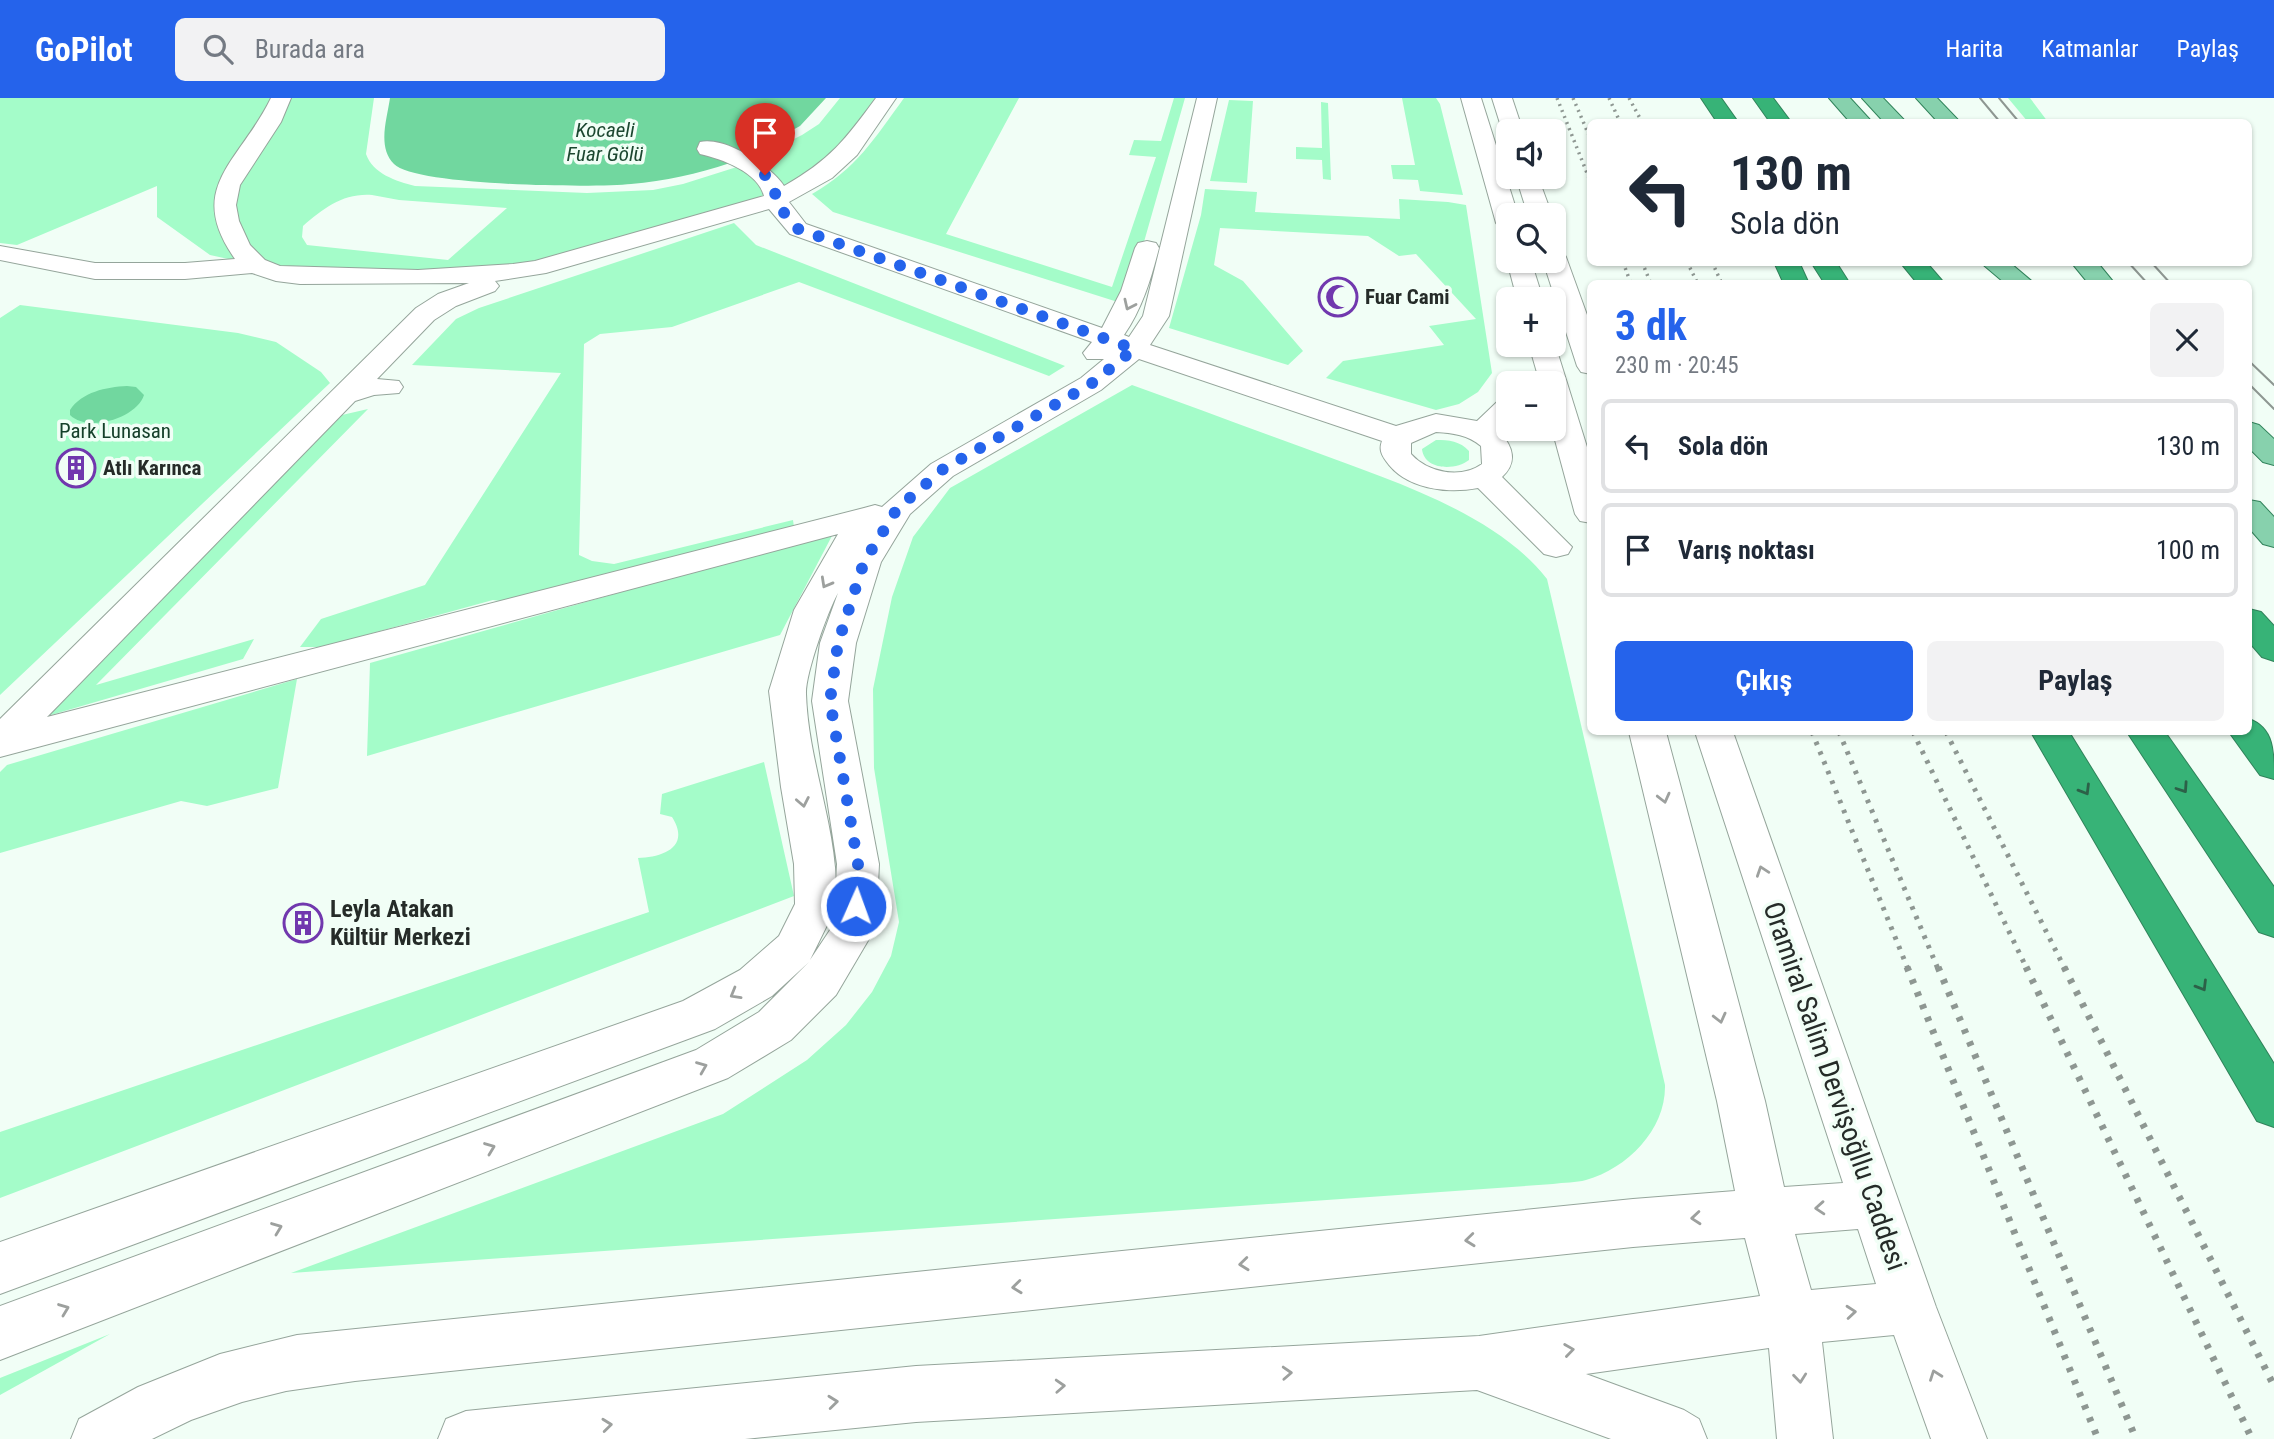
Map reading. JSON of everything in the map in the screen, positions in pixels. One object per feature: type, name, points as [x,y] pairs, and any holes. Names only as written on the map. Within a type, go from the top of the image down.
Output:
[{"type":"highway","points":[[1702,98],[1712,119]]},
{"type":"highway","points":[[1711,98],[1725,119]]},
{"type":"highway","points":[[1763,98],[1778,119]]},
{"type":"highway","points":[[1916,266],[1929,280]]},
{"type":"highway","points":[[2252,623],[2274,649]]},
{"type":"highway","points":[[2052,735],[2274,1107]]},
{"type":"highway","points":[[2147,735],[2274,920]]},
{"type":"highway","points":[[2250,735],[2274,765]]},
{"type":"main road","points":[[1839,98],[1858,119]]},
{"type":"main road","points":[[1872,98],[1892,119]]},
{"type":"main road","points":[[1926,98],[1946,119]]},
{"type":"main road","points":[[1998,266],[2018,280]]},
{"type":"main road","points":[[2025,266],[2038,280]]},
{"type":"main road","points":[[2086,266],[2099,280]]},
{"type":"main road","points":[[2252,434],[2274,456]]},
{"type":"main road","points":[[2252,492],[2274,506]]},
{"type":"main road","points":[[2252,512],[2274,537]]},
{"type":"street","points":[[256,265],[234,240],[223,204],[232,180],[247,154],[270,124],[281,98]]},
{"type":"street","points":[[0,743],[425,314],[447,300],[537,268],[778,199],[824,173],[841,158],[886,98]]},
{"type":"street","points":[[1121,344],[1117,331],[1134,296],[1189,98]]},
{"type":"street","points":[[0,1268],[699,1015],[755,983],[794,949],[816,904],[815,864],[800,787],[787,691],[811,610],[881,513],[942,470],[1091,384],[1121,344],[1156,316],[1206,98]]},
{"type":"street","points":[[1502,98],[1508,119]]},
{"type":"street","points":[[1470,102],[1502,203]]},
{"type":"street","points":[[714,149],[752,166],[765,175],[778,199],[779,207],[798,229],[1121,344],[1399,437]]},
{"type":"street","points":[[0,253],[95,271],[186,271],[256,265],[276,272],[308,276],[431,279],[497,275],[537,268]]},
{"type":"street","points":[[1559,273],[1587,354]]},
{"type":"street","points":[[345,396],[372,387],[389,387]]},
{"type":"street","points":[[1482,433],[1496,419]]},
{"type":"street","points":[[1436,423],[1460,425],[1482,433],[1493,442],[1498,451],[1498,460],[1494,469],[1483,476],[1451,481],[1417,473],[1404,465],[1397,456],[1395,446],[1399,437],[1408,430],[1436,423]]},
{"type":"street","points":[[1566,426],[1587,500]]},
{"type":"street","points":[[1483,476],[1556,547]]},
{"type":"street","points":[[0,743],[881,513]]},
{"type":"street","points":[[0,1333],[712,1064],[775,1026],[820,982],[855,927],[858,864],[830,701],[838,643],[881,513]]},
{"type":"street","points":[[1648,735],[1741,1101],[1764,1212],[1792,1318],[1805,1439]]},
{"type":"street","name":"Oramiral Salim Dervişoğllu Caddesi","points":[[1715,735],[1910,1307],[1959,1439]]},
{"type":"street","points":[[99,1439],[115,1428],[187,1393],[265,1368],[355,1354],[1764,1212],[1876,1204]]},
{"type":"street","points":[[466,1439],[916,1394],[1477,1363],[1792,1318],[1910,1307]]},
{"type":"street","points":[[1477,1363],[1664,1430],[1679,1439]]},
{"type":"green space","points":[[0,98],[374,98],[366,154],[374,167],[393,179],[415,186],[587,193],[653,190],[683,184],[740,166],[819,124],[840,98],[886,98],[849,150],[776,195],[539,262],[433,273],[256,265],[210,255],[157,217],[157,186],[17,245],[0,243]],"holes":[[[372,195],[399,200],[507,208],[448,260],[307,245],[302,237],[303,226],[343,199]]]},
{"type":"green space","points":[[904,98],[1019,98],[946,234],[1112,287],[1156,157],[1129,155],[1134,140],[1161,141],[1174,98],[1185,98],[1124,304],[833,212],[812,194],[853,163]]},
{"type":"green space","points":[[1402,98],[1436,98],[1440,104],[1463,195],[1420,191],[1418,180],[1393,179],[1391,165],[1415,165]]},
{"type":"green space","points":[[2008,98],[2030,98],[2046,119],[2026,119]]},
{"type":"green space","points":[[1229,100],[1253,101],[1247,183],[1210,181]]},
{"type":"green space","points":[[1321,102],[1328,103],[1331,180],[1323,179],[1322,160],[1296,159],[1296,147],[1322,148]]},
{"type":"green space","points":[[1205,189],[1257,192],[1255,212],[1400,219],[1399,199],[1466,205],[1492,373],[1478,392],[1459,404],[1436,410],[1326,378],[1343,361],[1444,345],[1429,326],[1476,319],[1416,254],[1399,256],[1368,236],[1220,228],[1214,265],[1243,281],[1303,351],[1288,365],[1169,328],[1201,215]]},
{"type":"green space","points":[[734,223],[756,245],[1065,366],[1049,376],[799,282],[672,327],[600,334],[584,344],[579,555],[592,561],[614,564],[793,520],[794,527],[515,603],[493,600],[362,636],[342,647],[300,647],[321,619],[425,585],[561,373],[412,365],[456,319],[479,308]]},
{"type":"green space","name":"Park Lunasan","points":[[20,305],[238,333],[276,342],[321,372],[330,383],[0,695],[0,318]]},
{"type":"green space","points":[[1132,385],[1370,472],[1437,500],[1498,534],[1525,555],[1547,579],[1665,1085],[1659,1117],[1642,1145],[1616,1166],[1586,1180],[1574,1182],[291,1273],[723,1114],[807,1060],[846,1025],[872,992],[891,956],[899,922],[874,768],[873,689],[892,597],[913,537],[950,488]]},
{"type":"green space","points":[[368,409],[96,685],[254,639],[243,659],[44,717],[342,415]]},
{"type":"green space","points":[[1436,440],[1462,445],[1469,451],[1469,460],[1449,467],[1434,465],[1424,456],[1422,449]]},
{"type":"green space","points":[[834,532],[780,635],[367,756],[370,663]]},
{"type":"green space","points":[[297,679],[278,788],[207,806],[181,801],[0,853],[0,772],[7,765]]},
{"type":"green space","points":[[764,762],[794,896],[0,1198],[0,1132],[649,912],[638,858],[665,852],[676,843],[678,836],[672,817],[660,814],[662,794]]},
{"type":"green space","points":[[110,1334],[0,1395],[0,1378]]},
{"type":"water","name":"Kocaeli Fuar Gölü","points":[[390,98],[826,98],[800,126],[747,155],[714,141],[697,148],[730,163],[656,181],[582,186],[469,181],[409,171],[394,164],[386,149],[384,132]]},
{"type":"water","points":[[136,387],[144,395],[140,403],[122,416],[99,423],[88,423],[70,415],[75,404],[88,395],[103,389]]},
{"type":"tram line","points":[[1980,98],[1998,119]]},
{"type":"tram line","points":[[1999,98],[2016,119]]},
{"type":"tram line","points":[[2132,266],[2144,280]]},
{"type":"tram line","points":[[2155,266],[2167,280]]},
{"type":"tram line","points":[[2252,364],[2274,385]]},
{"type":"tram line","points":[[2252,387],[2274,409]]},
{"type":"railway","points":[[1557,98],[1587,173]]},
{"type":"railway","points":[[1573,98],[1587,131]]},
{"type":"railway","points":[[1609,98],[1619,119]]},
{"type":"railway","points":[[1629,98],[1640,119]]},
{"type":"railway","points":[[1624,266],[1630,280]]},
{"type":"railway","points":[[1644,266],[1649,280]]},
{"type":"railway","points":[[1689,266],[1696,280]]},
{"type":"railway","points":[[1714,266],[1720,280]]},
{"type":"railway","points":[[1813,735],[1908,969]]},
{"type":"railway","points":[[1840,735],[1938,969]]},
{"type":"railway","points":[[1914,735],[2027,969]]},
{"type":"railway","points":[[1948,735],[2065,969]]},
{"type":"railway","points":[[1907,967],[2098,1439]]},
{"type":"railway","points":[[1938,967],[2136,1439]]},
{"type":"railway","points":[[2026,967],[2252,1439]]},
{"type":"railway","points":[[2064,967],[2274,1386]]},
{"type":"place","name":"Fuar Cami","points":[[1338,297]]},
{"type":"place","name":"Atlı Karınca","points":[[76,468]]},
{"type":"place","name":"Leyla Atakan Kültür Merkezi","points":[[303,923]]},
{"type":"route","points":[[765,175],[773,186],[779,207],[798,229],[1134,349],[1091,384],[942,470],[897,509],[864,562],[838,643],[830,701],[858,864],[856,906]]}]
